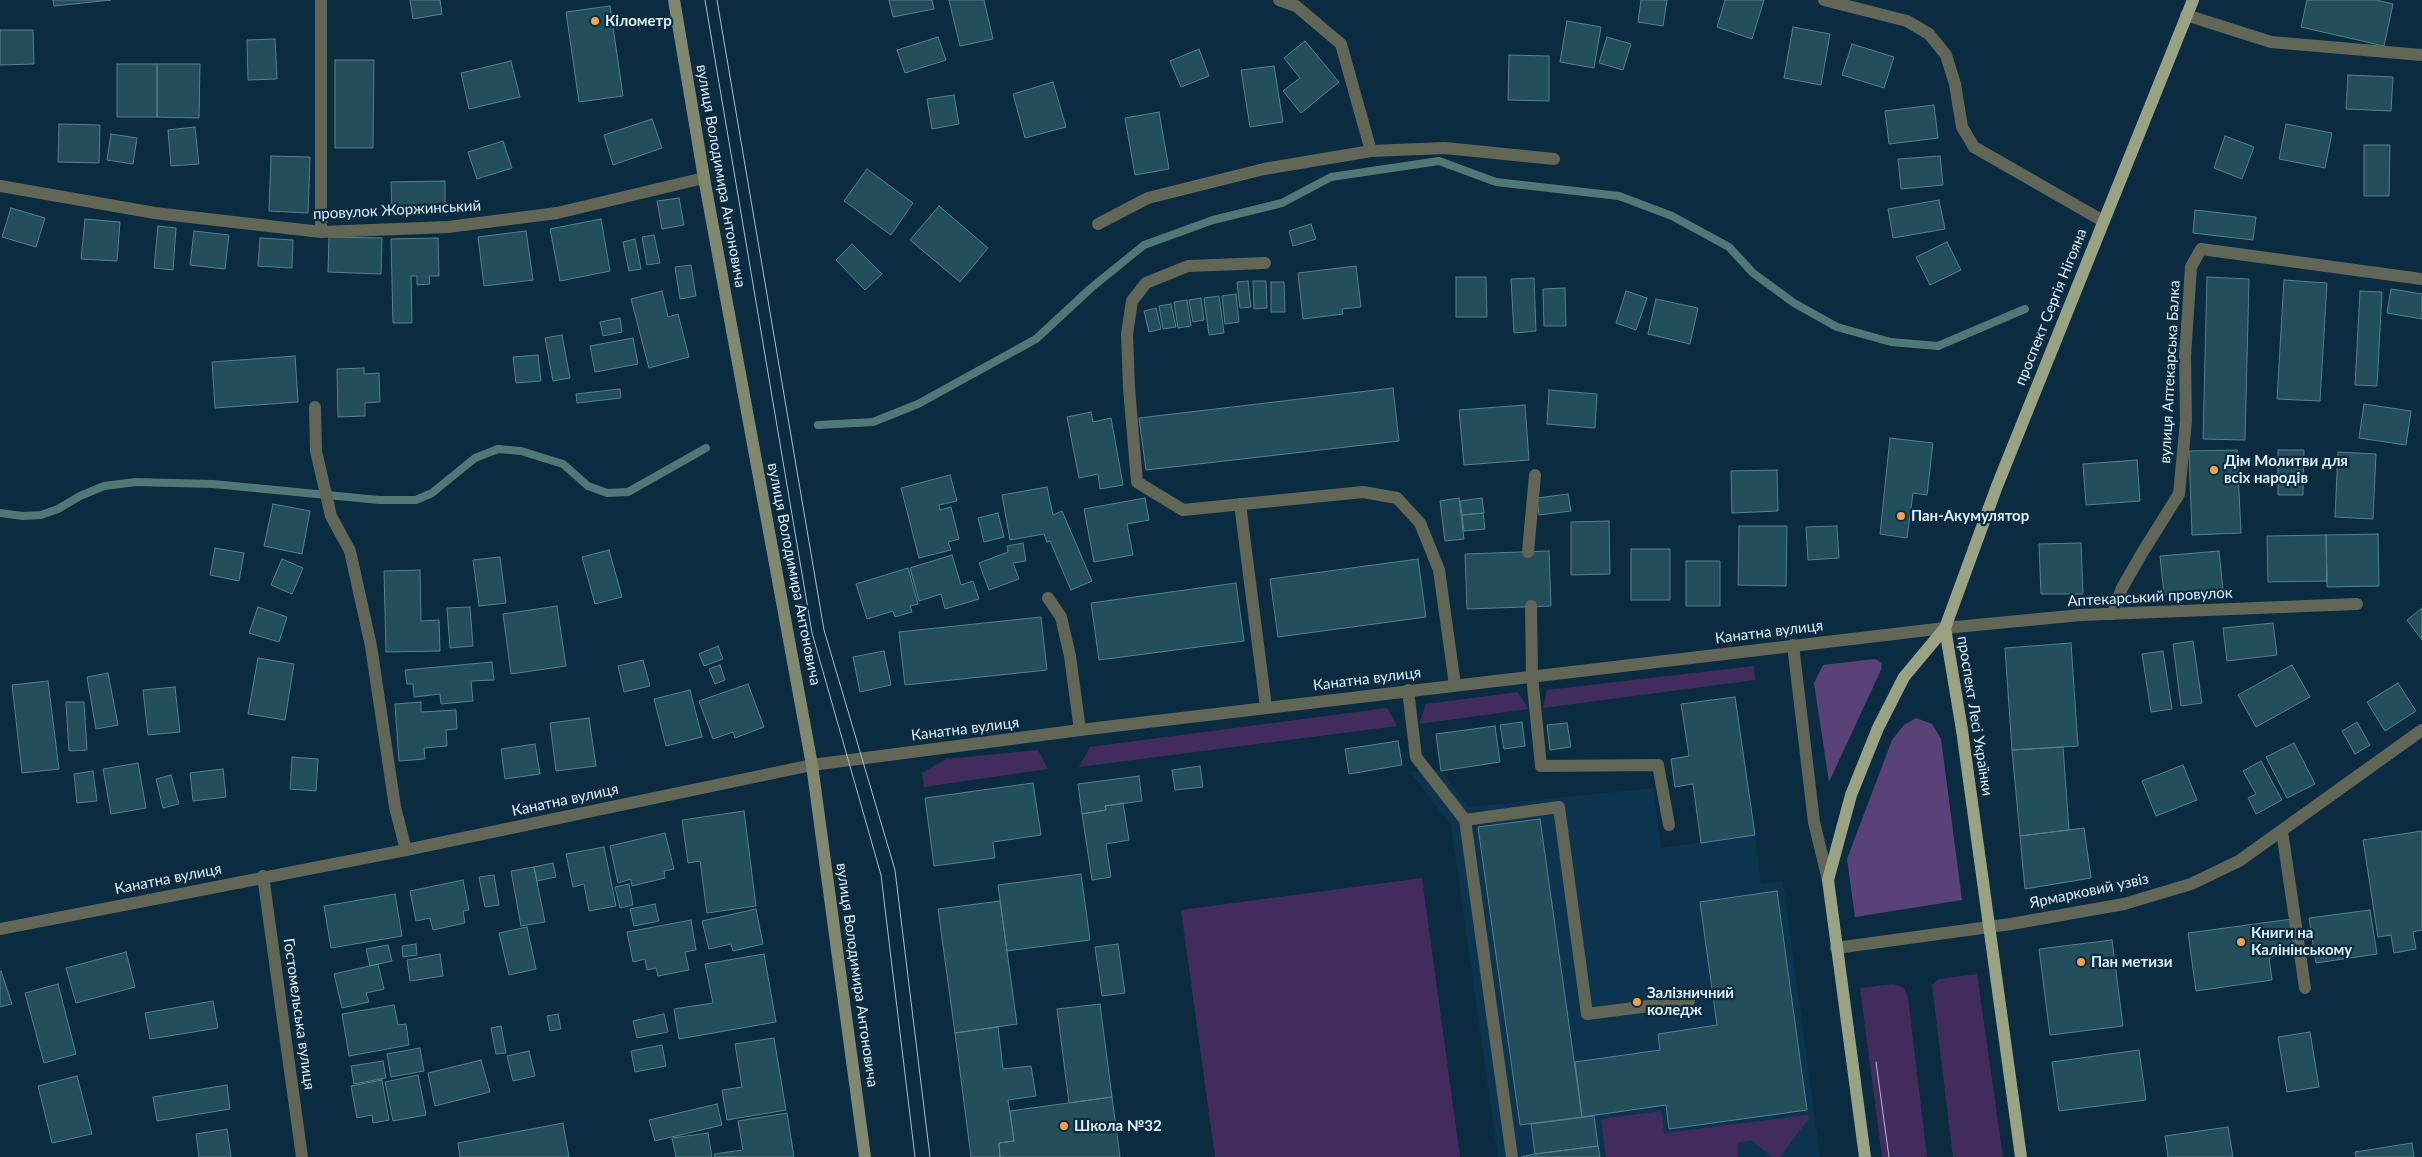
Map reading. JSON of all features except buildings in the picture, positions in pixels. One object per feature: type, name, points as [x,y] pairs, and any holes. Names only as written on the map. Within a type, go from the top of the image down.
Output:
[{"type":"main road","name":"проспект Сергія Нігояна","points":[[1945,628],[1997,486],[2193,0]]},
{"type":"main road","name":"проспект Лесі Українки","points":[[1865,1157],[1828,880],[1851,795],[1878,728],[1904,676],[1945,628]]},
{"type":"main road","name":"проспект Лесі Українки","points":[[1945,628],[1962,730],[2021,1157]]},
{"type":"street","points":[[320,232],[321,0]]},
{"type":"street","name":"вулиця Володимира Антоновича","points":[[674,0],[704,178],[812,765],[865,1157]]},
{"type":"street","points":[[1279,0],[1296,6],[1341,44],[1371,151]]},
{"type":"street","points":[[1824,0],[1907,21],[1929,34],[1946,55],[1955,84],[1962,127],[1974,146],[2103,221]]},
{"type":"street","points":[[2186,15],[2271,42],[2422,55]]},
{"type":"street","points":[[1098,224],[1148,198],[1264,169],[1371,151],[1444,148],[1554,159]]},
{"type":"street","name":"провулок Жоржинський","points":[[0,186],[156,213],[320,232],[448,227],[557,213],[704,178]]},
{"type":"street","name":"вулиця Аптекарська Балка","points":[[2113,614],[2122,588],[2179,494],[2186,421],[2185,356],[2191,267],[2201,249],[2422,279]]},
{"type":"street","points":[[1266,263],[1188,266],[1146,283],[1132,301],[1127,334],[1129,388],[1138,482],[1184,510],[1363,492],[1397,498],[1420,523],[1439,570],[1455,685]]},
{"type":"street","points":[[315,407],[316,451],[330,512],[350,551],[371,646],[395,807],[406,850]]},
{"type":"street","points":[[1528,552],[1535,475]]},
{"type":"street","points":[[1240,504],[1266,707]]},
{"type":"street","points":[[1048,598],[1061,617],[1070,656],[1080,730]]},
{"type":"street","name":"Аптекарський провулок","points":[[1945,628],[2113,614],[2357,604]]},
{"type":"street","points":[[1531,606],[1532,676],[1541,766],[1658,765],[1668,826]]},
{"type":"street","name":"Канатна вулиця","points":[[0,929],[263,876],[406,850],[812,765],[1266,707],[1945,628]]},
{"type":"street","points":[[1793,645],[1814,822],[1828,880]]},
{"type":"street","points":[[1408,690],[1416,757],[1465,820],[1512,1157]]},
{"type":"street","name":"Ярмарковий узвіз","points":[[1836,948],[1990,927],[2124,904],[2191,884],[2239,861],[2422,730]]},
{"type":"street","points":[[1465,820],[1559,807],[1587,1014],[1689,1001]]},
{"type":"street","points":[[2282,831],[2305,988]]},
{"type":"street","name":"Гостомельська вулиця","points":[[263,876],[302,1157]]},
{"type":"shaded area","points":[[1875,659],[1882,663],[1881,670],[1829,782],[1814,683],[1823,665]]},
{"type":"shaded area","points":[[1754,666],[1755,680],[1543,708],[1547,690]]},
{"type":"shaded area","points":[[1518,692],[1528,709],[1419,724],[1426,704]]},
{"type":"shaded area","points":[[1387,708],[1397,726],[1079,767],[1090,747]]},
{"type":"shaded area","points":[[1916,718],[1932,724],[1941,739],[1962,900],[1855,917],[1847,859],[1892,740],[1904,725]]},
{"type":"shaded area","points":[[1038,750],[1048,769],[924,787],[922,773],[946,759]]},
{"type":"shaded area","name":"Залізничний коледж","points":[[1441,771],[1469,807],[1653,788],[1661,848],[1755,835],[1761,884],[1783,881],[1820,1157],[1498,1157],[1451,825],[1410,772]]},
{"type":"shaded area","points":[[1422,878],[1460,1157],[1215,1157],[1181,910]]},
{"type":"shaded area","points":[[1977,974],[2003,1157],[1953,1157],[1932,985],[1939,979]]},
{"type":"shaded area","points":[[1894,984],[1904,988],[1908,998],[1927,1157],[1882,1157],[1860,988]]},
{"type":"shaded area","points":[[1661,1111],[1664,1133],[1808,1115],[1809,1118],[1780,1157],[1772,1157],[1751,1140],[1738,1143],[1738,1157],[1606,1157],[1601,1119]]},
{"type":"waterway","points":[[818,425],[873,422],[918,404],[1036,339],[1091,288],[1144,245],[1213,220],[1282,203],[1331,177],[1439,161],[1496,182],[1619,196],[1672,216],[1729,247],[1753,273],[1794,303],[1837,327],[1891,342],[1938,346],[2025,309]]},
{"type":"waterway","points":[[0,513],[23,516],[41,515],[58,509],[80,496],[104,486],[136,482],[213,484],[379,500],[416,500],[432,493],[475,458],[498,449],[521,451],[563,464],[588,486],[607,493],[628,492],[706,448]]},
{"type":"tram line","points":[[705,0],[812,633],[881,875],[915,1157]]},
{"type":"tram line","points":[[717,0],[824,630],[895,870],[930,1157]]},
{"type":"tram line","points":[[1876,1062],[1889,1157]]},
{"type":"place","name":"Кілометр","points":[[595,21]]},
{"type":"place","name":"Дім Молитви для всіх народів","points":[[2214,470]]},
{"type":"place","name":"Пан-Акумулятор","points":[[1901,516]]},
{"type":"place","name":"Книги на Калінінському","points":[[2241,942]]},
{"type":"place","name":"Пан метизи","points":[[2081,962]]},
{"type":"place","name":"Залізничний коледж","points":[[1637,1002]]},
{"type":"place","name":"Школа №32","points":[[1064,1126]]}]
